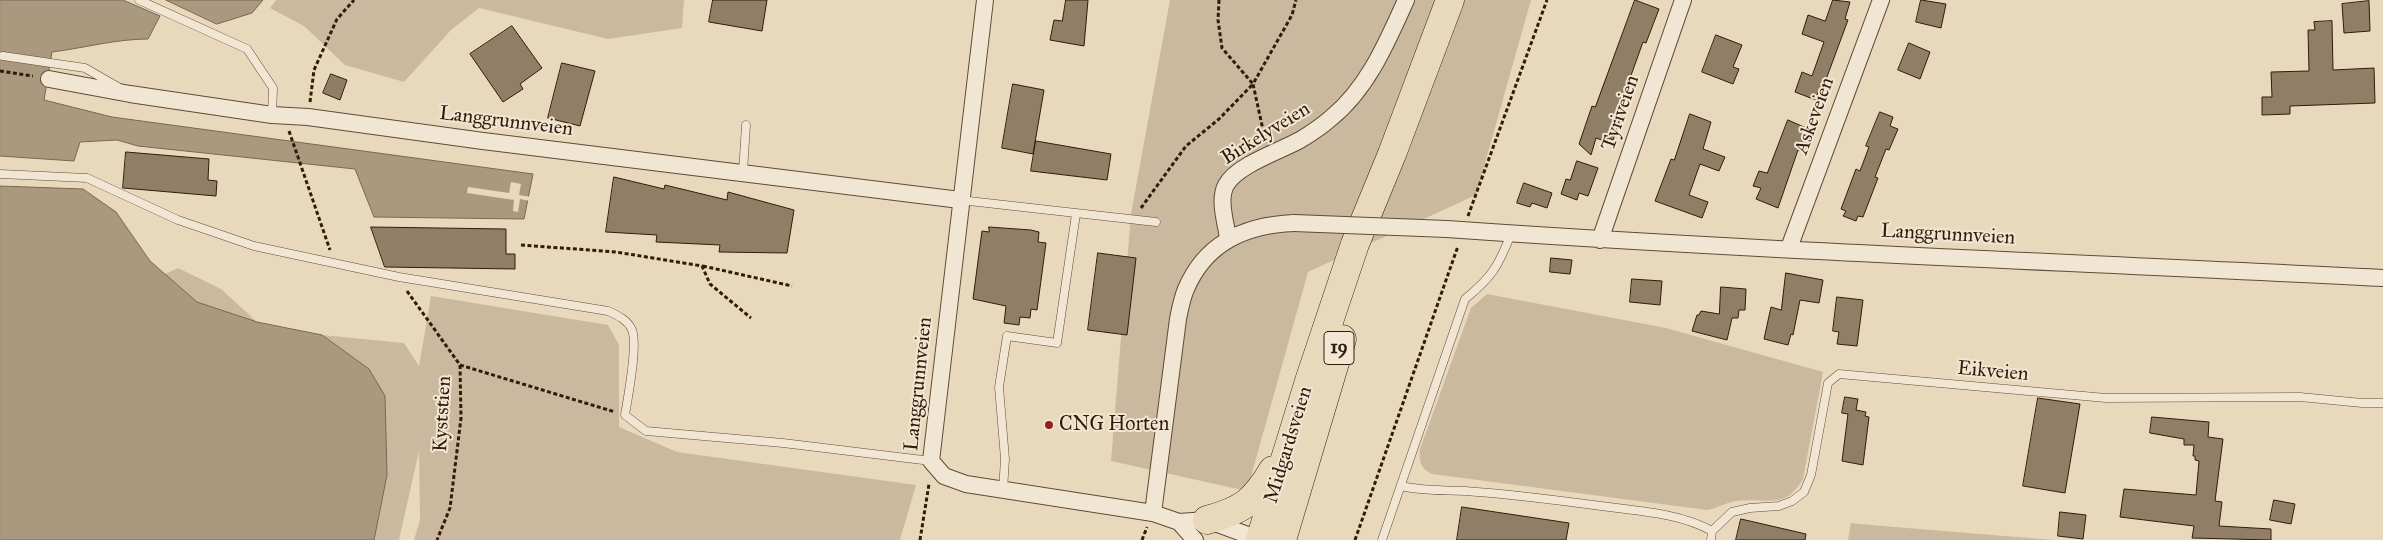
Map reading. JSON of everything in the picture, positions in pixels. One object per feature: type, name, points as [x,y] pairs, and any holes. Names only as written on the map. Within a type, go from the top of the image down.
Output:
[{"type":"highway","name":"Midgardsveien","points":[[1266,540],[1288,446],[1355,244],[1392,154],[1450,0]]},
{"type":"highway","name":"Midgardsveien","points":[[1266,540],[1370,246],[1392,154]]},
{"type":"highway","name":"19","points":[[1201,530],[1250,502],[1260,493],[1288,446]]},
{"type":"street","name":"Langgrunnveien","points":[[985,0],[960,200],[931,461],[944,476],[966,484],[1154,513],[1201,530],[1266,540]]},
{"type":"street","name":"Birkelyveien","points":[[1228,238],[1223,202],[1226,185],[1240,171],[1269,154],[1300,140],[1332,118],[1357,92],[1383,49],[1406,0]]},
{"type":"street","name":"Tyriveien","points":[[1600,240],[1683,0]]},
{"type":"street","name":"Askeveien","points":[[1788,248],[1881,0]]},
{"type":"street","name":"Langgrunnveien","points":[[49,79],[130,94],[272,115],[308,117],[484,141],[960,200]]},
{"type":"street","name":"Langgrunnveien","points":[[1228,238],[1266,226],[1294,224],[1447,229],[1600,240],[2383,278]]},
{"type":"street","points":[[1154,513],[1178,319],[1186,289],[1200,265],[1228,238]]},
{"type":"street","name":"Langgrunnveien","points":[[1179,522],[1201,530]]},
{"type":"lane","points":[[139,0],[247,49],[273,88],[272,115]]},
{"type":"lane","points":[[3,56],[84,68],[130,94]]},
{"type":"lane","points":[[743,172],[746,125]]},
{"type":"lane","points":[[0,174],[87,178],[178,220],[254,246],[399,277],[608,311],[622,318],[632,330],[634,347],[625,415],[646,431],[782,443],[931,461]]},
{"type":"lane","name":"Langgrunnveien","points":[[960,200],[1131,221],[1156,222]]},
{"type":"lane","points":[[1003,490],[1005,459],[999,387],[1007,336],[1057,343],[1076,214]]},
{"type":"lane","points":[[1382,540],[1465,300],[1486,282],[1499,264],[1511,234]]},
{"type":"lane","name":"Eikveien","points":[[1712,531],[1732,512],[1750,508],[1779,506],[1792,501],[1804,492],[1811,475],[1828,383],[1840,374],[2106,398],[2300,397],[2362,403],[2383,403]]},
{"type":"lane","points":[[1401,486],[1436,491],[1535,498],[1634,511],[1693,522],[1712,531],[1711,540]]},
{"type":"path","points":[[308,117],[314,70],[337,19],[354,0]]},
{"type":"path","points":[[1220,0],[1218,20],[1222,48],[1252,84],[1269,154]]},
{"type":"path","points":[[1131,221],[1186,146],[1219,119],[1252,84],[1292,15],[1296,0]]},
{"type":"path","points":[[1355,540],[1463,230],[1547,0]]},
{"type":"path","points":[[0,72],[49,79]]},
{"type":"path","points":[[288,129],[334,262]]},
{"type":"path","points":[[522,245],[616,252],[702,266],[792,286]]},
{"type":"path","points":[[702,266],[710,284],[751,318]]},
{"type":"path","name":"Kyststien","points":[[399,277],[460,365],[460,418],[450,508],[438,540]]},
{"type":"path","points":[[460,365],[625,415]]},
{"type":"path","points":[[920,540],[927,505],[931,461]]},
{"type":"shaded area","points":[[0,0],[123,0],[160,16],[148,39],[112,42],[52,52],[44,100],[112,117],[533,174],[524,219],[374,217],[355,169],[138,146],[117,140],[80,142],[74,161],[0,156]]},
{"type":"shaded area","points":[[166,0],[263,0],[252,13],[217,24]]},
{"type":"shaded area","points":[[276,0],[684,0],[682,28],[608,39],[479,8],[451,30],[404,82],[345,65],[304,26],[270,8]]},
{"type":"shaded area","points":[[1170,0],[1531,0],[1476,195],[1308,272],[1247,491],[1111,461],[1131,214]]},
{"type":"shaded area","points":[[0,186],[83,189],[116,212],[150,261],[197,302],[257,322],[322,335],[369,369],[385,396],[387,475],[374,540],[0,540]]},
{"type":"shaded area","points":[[178,268],[221,289],[257,322],[238,347],[165,274]]},
{"type":"shaded area","points":[[1487,294],[1666,328],[1823,372],[1803,479],[1796,489],[1782,499],[1774,501],[1737,501],[1707,510],[1428,472],[1421,464],[1420,449],[1471,308]]},
{"type":"shaded area","points":[[431,296],[608,325],[619,345],[619,427],[677,452],[916,485],[900,540],[414,540],[420,520],[419,451],[399,540],[374,540],[387,475],[369,369],[322,335],[404,343],[419,366]]},
{"type":"shaded area","points":[[1851,523],[1870,525],[2054,540],[1848,540]]},
{"type":"pier","points":[[511,182],[521,184],[519,195],[531,197],[530,201],[520,199],[518,212],[513,211],[514,200],[467,193],[468,187],[509,193]]},
{"type":"building","points":[[713,0],[767,0],[762,31],[709,22]]},
{"type":"building","points":[[1066,0],[1088,0],[1084,46],[1050,40],[1054,20],[1062,21]]},
{"type":"building","points":[[1635,0],[1659,9],[1646,43],[1643,42],[1624,95],[1628,96],[1613,140],[1608,138],[1607,142],[1596,138],[1591,155],[1579,144],[1592,106],[1595,107]]},
{"type":"building","points":[[1833,0],[1850,2],[1845,19],[1848,20],[1821,93],[1818,92],[1816,100],[1795,92],[1802,72],[1812,76],[1824,42],[1802,34],[1808,15],[1825,21]]},
{"type":"building","points":[[1921,0],[1946,4],[1941,28],[1916,22]]},
{"type":"building","points":[[2369,1],[2370,31],[2344,33],[2342,4]]},
{"type":"building","points":[[2332,21],[2333,70],[2374,68],[2375,103],[2290,106],[2290,114],[2262,115],[2262,97],[2272,97],[2271,72],[2309,71],[2308,30],[2315,30],[2314,22]]},
{"type":"building","points":[[512,26],[542,68],[520,84],[523,89],[503,102],[470,54]]},
{"type":"building","points":[[1716,35],[1742,45],[1733,67],[1739,69],[1733,84],[1702,72]]},
{"type":"building","points":[[1909,43],[1930,52],[1920,79],[1898,70]]},
{"type":"building","points":[[562,63],[595,71],[580,126],[548,118]]},
{"type":"building","points":[[331,74],[347,80],[340,100],[323,93]]},
{"type":"building","points":[[1013,84],[1044,90],[1033,154],[1002,148]]},
{"type":"building","points":[[1880,112],[1893,117],[1890,126],[1898,129],[1889,150],[1886,149],[1875,177],[1878,178],[1863,217],[1858,216],[1856,221],[1843,216],[1846,211],[1841,209],[1856,169],[1860,171],[1869,147],[1866,146]]},
{"type":"building","points":[[1690,114],[1711,122],[1703,149],[1725,157],[1719,171],[1700,164],[1689,195],[1708,202],[1702,218],[1655,201],[1671,159],[1674,160]]},
{"type":"building","points":[[1788,120],[1813,131],[1805,153],[1798,150],[1778,208],[1756,199],[1761,188],[1753,186],[1759,171],[1767,173]]},
{"type":"building","points":[[1036,141],[1111,154],[1107,180],[1031,171]]},
{"type":"building","points":[[126,152],[209,159],[208,180],[217,181],[216,196],[123,188]]},
{"type":"building","points":[[1577,161],[1598,168],[1588,196],[1579,193],[1577,200],[1561,194],[1566,179],[1570,180]]},
{"type":"building","points":[[614,177],[664,189],[665,185],[727,200],[728,192],[794,210],[787,253],[719,252],[720,245],[656,242],[657,235],[606,232]]},
{"type":"building","points":[[1524,183],[1552,193],[1547,208],[1532,203],[1530,207],[1517,203]]},
{"type":"building","points":[[371,227],[506,229],[506,254],[515,254],[515,269],[385,267]]},
{"type":"building","points":[[989,227],[1039,232],[1038,242],[1046,243],[1037,310],[1031,309],[1030,318],[1020,317],[1019,325],[1004,323],[1006,306],[973,299],[982,231],[989,232]]},
{"type":"building","points":[[1098,253],[1136,258],[1127,335],[1088,330]]},
{"type":"building","points":[[1551,258],[1572,260],[1570,274],[1550,272]]},
{"type":"building","points":[[1786,273],[1823,280],[1819,303],[1800,300],[1793,335],[1791,334],[1788,345],[1764,339],[1771,307],[1781,310]]},
{"type":"building","points":[[1632,279],[1662,281],[1660,305],[1630,302]]},
{"type":"building","points":[[1721,287],[1746,289],[1745,310],[1739,310],[1738,318],[1732,318],[1727,340],[1692,331],[1697,315],[1701,311],[1719,314]]},
{"type":"building","points":[[1837,297],[1863,300],[1857,346],[1837,344],[1839,332],[1833,331]]},
{"type":"building","points":[[1845,397],[1858,399],[1856,410],[1866,412],[1865,416],[1869,417],[1863,465],[1842,461],[1848,414],[1842,413]]},
{"type":"building","points":[[2038,398],[2080,404],[2065,493],[2023,486]]},
{"type":"building","points":[[2152,417],[2209,422],[2208,437],[2223,439],[2215,501],[2222,502],[2219,526],[2271,529],[2271,540],[2192,538],[2194,526],[2120,517],[2124,489],[2196,495],[2199,461],[2195,460],[2195,456],[2193,456],[2194,445],[2184,445],[2184,439],[2150,433]]},
{"type":"building","points":[[2274,500],[2295,504],[2291,524],[2270,520]]},
{"type":"building","points":[[1462,507],[1569,523],[1566,540],[1457,540]]},
{"type":"building","points":[[2060,512],[2086,515],[2083,539],[2058,536]]},
{"type":"building","points":[[1741,519],[1806,534],[1805,540],[1736,540]]},
{"type":"place","name":"CNG Horten","points":[[1049,425]]}]
